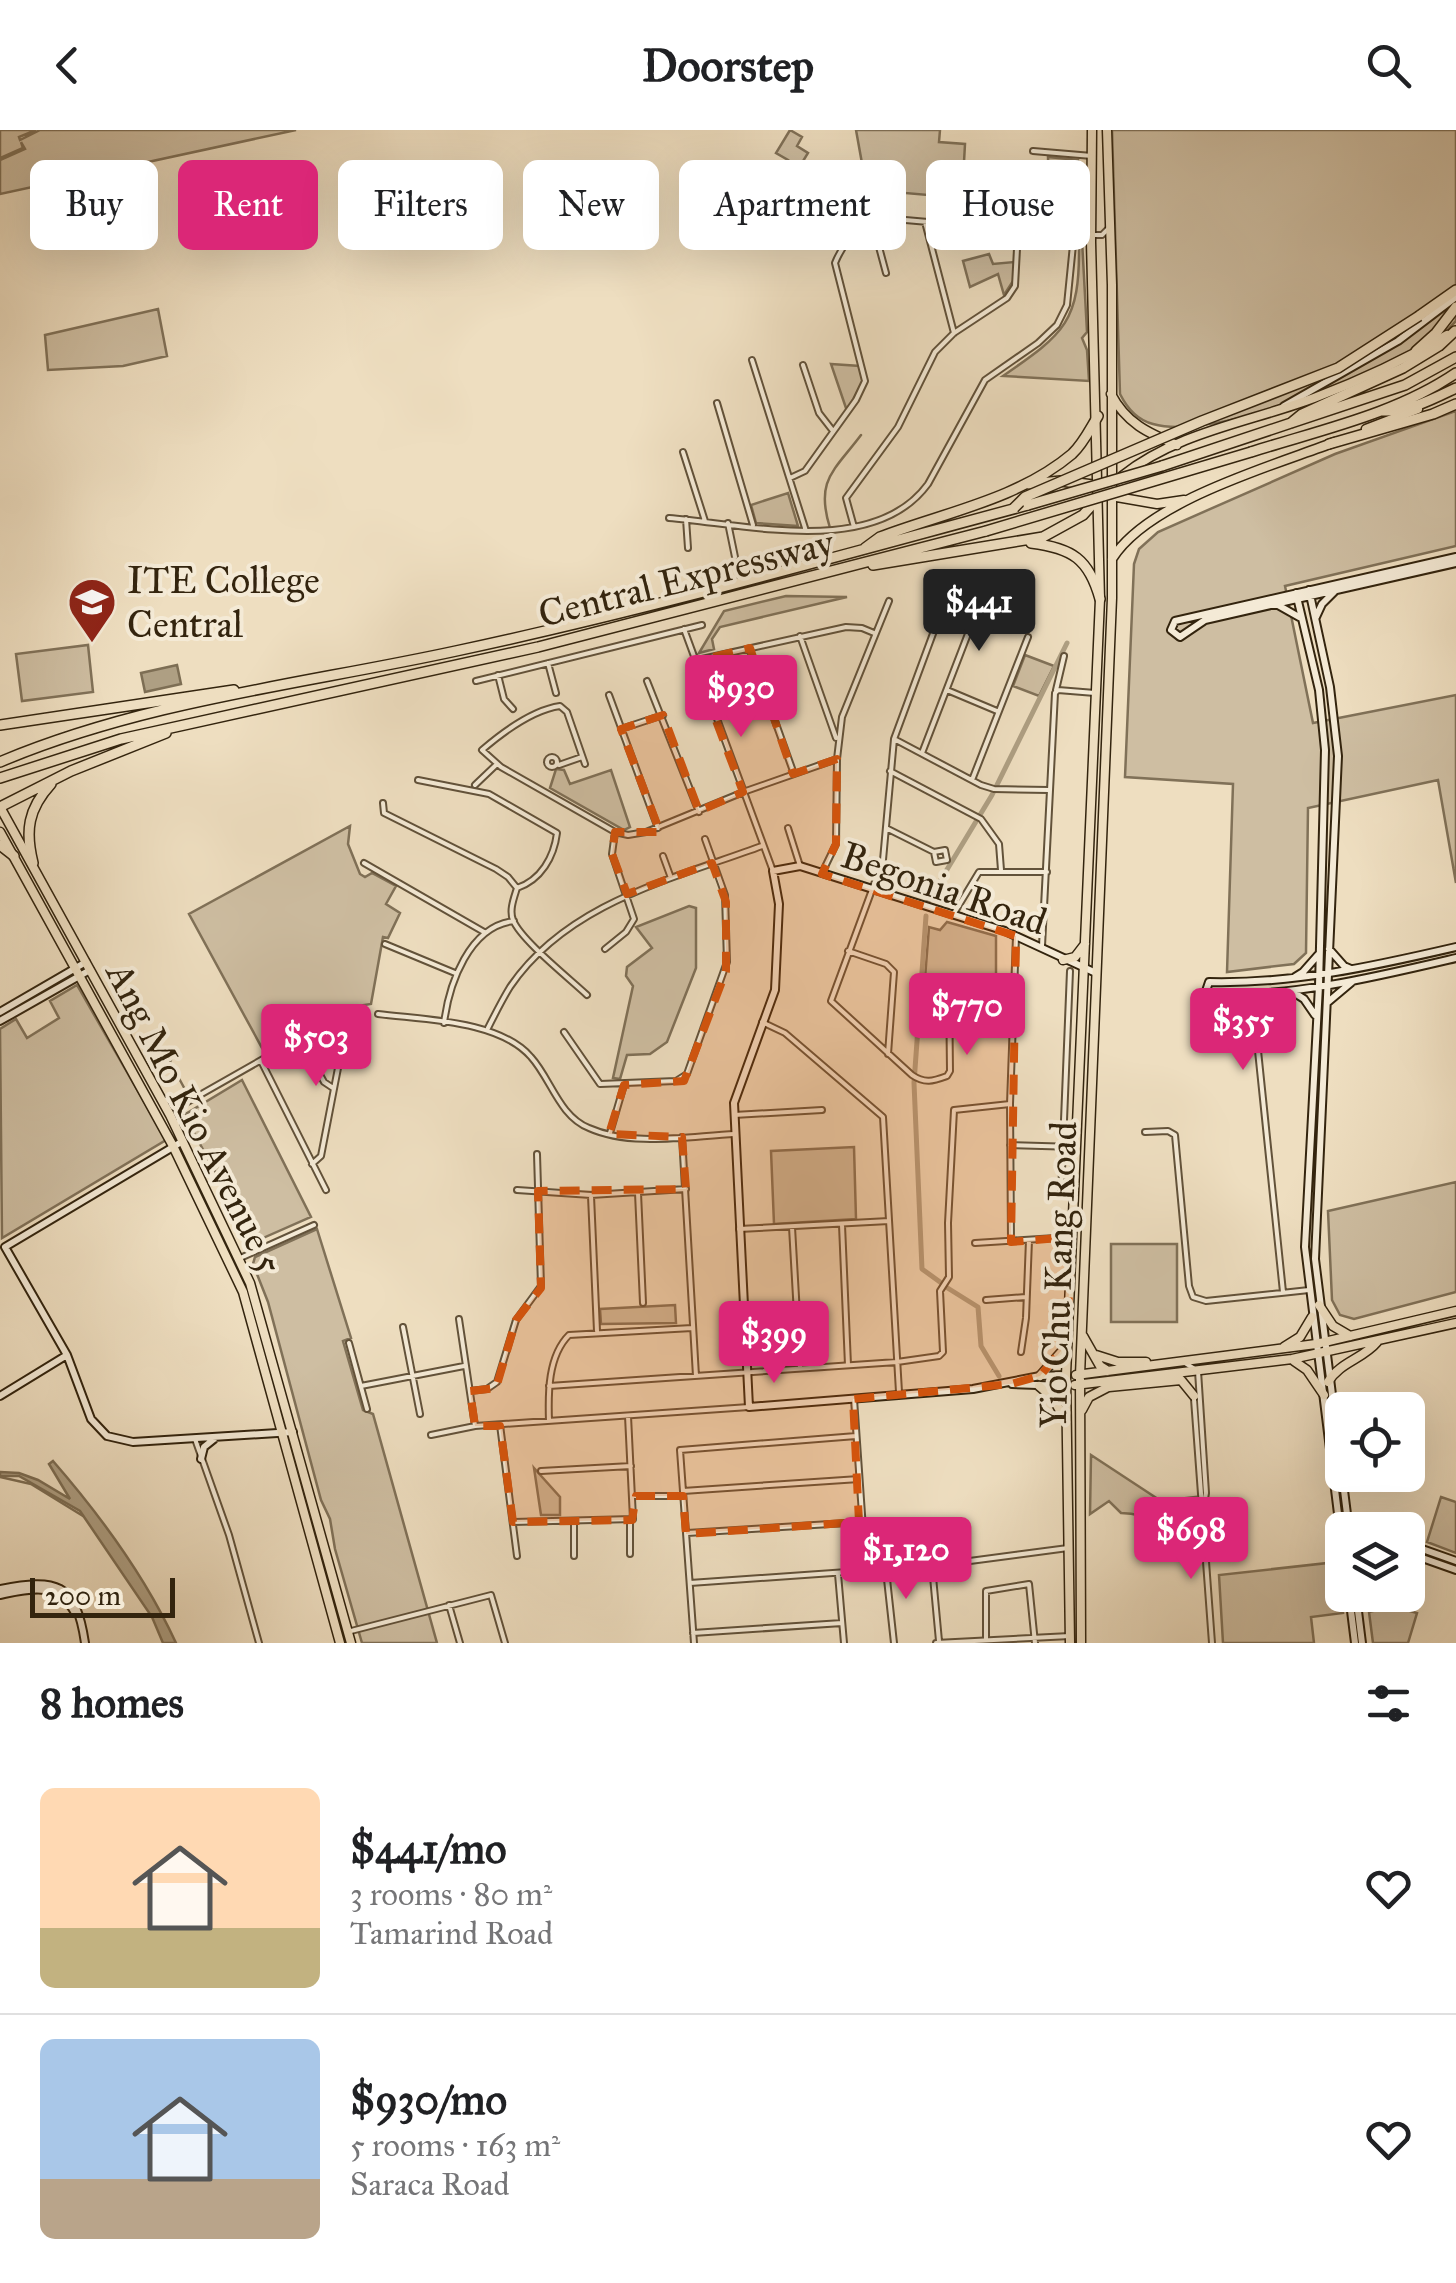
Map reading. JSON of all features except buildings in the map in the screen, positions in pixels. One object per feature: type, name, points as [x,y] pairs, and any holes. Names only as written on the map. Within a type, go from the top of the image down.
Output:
[{"type":"highway","points":[[1014,508],[1025,497],[1338,368],[1456,294]]},
{"type":"highway","points":[[1416,351],[1456,307]]},
{"type":"highway","points":[[1290,425],[1298,415],[1422,358],[1455,330]]},
{"type":"highway","points":[[1290,425],[1405,385],[1456,357]]},
{"type":"highway","points":[[1380,410],[1420,394],[1456,373]]},
{"type":"highway","points":[[1380,410],[1396,411],[1456,390]]},
{"type":"highway","points":[[1330,444],[1456,404]]},
{"type":"highway","name":"Central Expressway","points":[[0,778],[122,739],[538,647],[865,564],[1251,452],[1380,410]]},
{"type":"highway","points":[[863,550],[880,537],[1021,485],[1073,453],[1098,416]]},
{"type":"highway","name":"Central Expressway","points":[[0,762],[183,706],[455,652],[863,550],[1290,425]]},
{"type":"highway","points":[[1021,485],[1061,481],[1105,491]]},
{"type":"highway","points":[[865,564],[884,566],[1042,537],[1064,528],[1105,491]]},
{"type":"highway","points":[[1020,542],[1048,545],[1079,558],[1094,579],[1100,599]]},
{"type":"highway","points":[[0,725],[216,692],[260,689]]},
{"type":"highway","points":[[0,807],[191,722]]},
{"type":"highway","points":[[0,733],[17,724]]},
{"type":"highway","points":[[32,864],[27,833],[30,814],[56,779]]},
{"type":"highway","points":[[0,845],[14,856]]},
{"type":"main road","name":"Yio Chu Kang Road","points":[[1081,1643],[1080,1380],[1112,559],[1098,416],[1091,235],[1092,130]]},
{"type":"main road","name":"Yio Chu Kang Road","points":[[1070,1640],[1066,1375],[1111,393],[1108,130]]},
{"type":"main road","points":[[1092,220],[1111,222]]},
{"type":"main road","points":[[1283,407],[1374,356],[1456,294]]},
{"type":"main road","points":[[1105,491],[1145,460],[1177,445],[1315,398],[1455,330]]},
{"type":"main road","points":[[1112,559],[1136,531],[1194,498],[1456,390]]},
{"type":"main road","points":[[1111,393],[1124,416],[1136,426],[1177,445]]},
{"type":"main road","points":[[1105,491],[1156,504],[1194,498]]},
{"type":"main road","points":[[1310,593],[1456,560]]},
{"type":"main road","points":[[1297,596],[1206,620],[1180,637],[1170,630],[1175,621],[1456,560]]},
{"type":"main road","points":[[1316,619],[1322,604],[1336,590]]},
{"type":"main road","points":[[1310,593],[1335,718],[1338,756],[1329,949],[1324,975]]},
{"type":"main road","points":[[1297,596],[1319,690],[1325,750],[1320,952],[1327,1003],[1315,1306],[1338,1512]]},
{"type":"main road","points":[[1276,604],[1292,610],[1303,622]]},
{"type":"main road","points":[[1108,708],[1095,693],[1104,688],[1109,676]]},
{"type":"main road","name":"Ang Mo Kio Avenue 5","points":[[0,807],[177,1128],[250,1283],[340,1643]]},
{"type":"main road","name":"Ang Mo Kio Avenue 5","points":[[0,832],[173,1146],[243,1292],[351,1643]]},
{"type":"main road","name":"Begonia Road","points":[[772,870],[800,866],[1016,936],[1096,973]]},
{"type":"main road","points":[[772,870],[779,904],[775,990],[738,1085],[734,1115],[749,1407],[900,1396],[1066,1375],[1080,1380],[1120,1380],[1198,1372],[1321,1354],[1456,1323]]},
{"type":"main road","points":[[1063,960],[1076,956],[1086,944]]},
{"type":"main road","points":[[1456,947],[1289,980],[1210,982],[1206,991],[1209,995],[1242,996],[1292,991],[1456,958]]},
{"type":"main road","points":[[1329,949],[1352,970]]},
{"type":"main road","points":[[1289,980],[1303,972],[1320,952]]},
{"type":"main road","points":[[62,976],[70,958]]},
{"type":"main road","points":[[0,1021],[88,966]]},
{"type":"main road","points":[[0,1012],[62,976],[77,972]]},
{"type":"main road","points":[[84,986],[96,980]]},
{"type":"main road","points":[[1327,1003],[1354,980]]},
{"type":"main road","points":[[1324,985],[1317,1020],[1307,1176],[1305,1290],[1333,1326],[1350,1336]]},
{"type":"main road","points":[[1292,991],[1313,1009],[1317,1020]]},
{"type":"main road","points":[[1090,1134],[1076,1147],[1090,1161]]},
{"type":"main road","points":[[183,1141],[5,1247],[67,1355],[91,1419],[106,1436],[134,1442],[288,1433]]},
{"type":"main road","points":[[1280,1350],[1300,1338],[1315,1306]]},
{"type":"main road","points":[[1040,1381],[1066,1386],[1108,1371],[1280,1350],[1456,1311]]},
{"type":"main road","points":[[1312,1318],[1320,1343]]},
{"type":"main road","points":[[1083,1336],[1100,1366],[1108,1371]]},
{"type":"main road","points":[[1328,1382],[1341,1366],[1377,1342]]},
{"type":"main road","points":[[1040,1381],[1067,1344]]},
{"type":"main road","points":[[1321,1354],[1328,1382],[1343,1512]]},
{"type":"main road","points":[[0,1396],[67,1355]]},
{"type":"main road","points":[[1096,1355],[1118,1362],[1155,1364]]},
{"type":"main road","points":[[1292,1359],[1324,1394]]},
{"type":"main road","points":[[1182,1373],[1193,1384],[1194,1396]]},
{"type":"main road","points":[[1080,1416],[1089,1397],[1120,1380]]},
{"type":"main road","points":[[1109,1386],[1181,1380],[1194,1396]]},
{"type":"main road","points":[[1040,1381],[1066,1422]]},
{"type":"main road","points":[[201,1459],[204,1447],[215,1438]]},
{"type":"main road","points":[[1425,1550],[1456,1561]]},
{"type":"main road","points":[[1425,1559],[1456,1570]]},
{"type":"main road","points":[[0,1592],[36,1588],[56,1592],[75,1613],[83,1643]]},
{"type":"main road","points":[[328,1597],[336,1588]]},
{"type":"main road","points":[[1354,1612],[1359,1643]]},
{"type":"main road","points":[[1357,1612],[1359,1643]]},
{"type":"street","points":[[1033,151],[1092,156]]},
{"type":"street","points":[[906,220],[924,222],[954,333]]},
{"type":"street","points":[[1091,235],[1102,235],[1111,222]]},
{"type":"street","points":[[790,478],[805,471],[865,381],[835,263],[842,250]]},
{"type":"street","points":[[880,250],[886,274]]},
{"type":"street","points":[[854,527],[846,498],[890,440],[935,352],[954,333],[1007,298],[1015,286],[1017,250]]},
{"type":"street","points":[[670,518],[806,531],[854,527],[894,513],[918,496],[984,380],[1038,343],[1057,324],[1067,305],[1072,250]]},
{"type":"street","points":[[752,360],[806,531]]},
{"type":"street","points":[[803,364],[819,414],[833,432]]},
{"type":"street","points":[[717,403],[753,526]]},
{"type":"street","points":[[684,452],[704,521]]},
{"type":"street","points":[[686,519],[688,548]]},
{"type":"street","points":[[728,522],[735,558]]},
{"type":"street","points":[[822,874],[836,844],[837,759],[842,718],[888,600]]},
{"type":"street","points":[[922,753],[971,624],[941,612],[894,739],[885,852],[831,1001],[921,1082],[942,1078],[950,1071],[949,985]]},
{"type":"street","points":[[476,680],[702,624]]},
{"type":"street","points":[[694,661],[846,627],[874,633]]},
{"type":"street","points":[[684,629],[772,870]]},
{"type":"street","points":[[800,636],[838,742]]},
{"type":"street","points":[[972,780],[1028,637]]},
{"type":"street","points":[[750,648],[794,774]]},
{"type":"street","points":[[1042,950],[1056,690],[1064,656]]},
{"type":"street","points":[[698,673],[705,658]]},
{"type":"street","points":[[548,663],[556,693]]},
{"type":"street","points":[[498,675],[504,699],[513,709]]},
{"type":"street","points":[[647,680],[698,812]]},
{"type":"street","points":[[947,690],[997,712]]},
{"type":"street","points":[[1056,690],[1095,693]]},
{"type":"street","points":[[608,695],[658,828]]},
{"type":"street","points":[[585,764],[567,712],[556,706],[503,732],[482,750],[497,764],[615,832],[635,835],[837,759]]},
{"type":"street","points":[[621,729],[663,714]]},
{"type":"street","points":[[829,718],[842,718]]},
{"type":"street","points":[[894,739],[996,789],[1049,790]]},
{"type":"street","points":[[556,766],[582,756]]},
{"type":"street","points":[[475,785],[497,764]]},
{"type":"street","points":[[890,772],[980,818],[999,844],[1001,870]]},
{"type":"street","points":[[418,780],[489,794],[557,833],[550,856],[534,881],[516,888]]},
{"type":"street","points":[[383,803],[384,813],[508,876],[516,888],[514,921],[587,995]]},
{"type":"street","points":[[788,828],[800,866]]},
{"type":"street","points":[[886,828],[934,852]]},
{"type":"street","points":[[605,949],[633,923],[612,854],[615,832]]},
{"type":"street","points":[[564,1032],[599,1083],[676,1081],[687,1074],[726,971],[726,902],[705,839]]},
{"type":"street","points":[[487,1029],[511,986],[568,928],[627,894],[762,846]]},
{"type":"street","points":[[663,856],[671,878]]},
{"type":"street","points":[[364,863],[484,932]]},
{"type":"street","points":[[952,916],[976,874],[1001,870],[1046,872]]},
{"type":"street","points":[[444,1022],[448,993],[484,932],[497,923],[514,921]]},
{"type":"street","points":[[1011,1241],[1010,1104],[1016,936]]},
{"type":"street","points":[[385,944],[457,974]]},
{"type":"street","points":[[848,951],[886,964],[894,972],[888,1054]]},
{"type":"street","name":"Yio Chu Kang Road","points":[[1061,1196],[1070,971]]},
{"type":"street","points":[[378,1014],[487,1029],[530,1055],[577,1122],[609,1134],[734,1134]]},
{"type":"street","points":[[762,1022],[785,1032],[884,1117],[900,1396]]},
{"type":"street","points":[[312,1164],[321,1156],[344,1037]]},
{"type":"street","points":[[177,1128],[184,1104],[300,1038],[324,1082],[333,1088]]},
{"type":"street","points":[[1257,1040],[1283,1292]]},
{"type":"street","points":[[260,1060],[326,1190]]},
{"type":"street","points":[[609,1134],[624,1085]]},
{"type":"street","points":[[160,1098],[184,1104]]},
{"type":"street","points":[[549,1386],[897,1362],[942,1354],[941,1289],[947,1280],[954,1110],[1010,1104]]},
{"type":"street","points":[[734,1115],[822,1110]]},
{"type":"street","points":[[1145,1132],[1168,1130],[1174,1135],[1193,1297],[1206,1302],[1305,1290]]},
{"type":"street","points":[[682,1137],[696,1376]]},
{"type":"street","points":[[1010,1145],[1076,1147]]},
{"type":"street","points":[[470,1391],[488,1389],[497,1382],[516,1320],[541,1286],[536,1154]]},
{"type":"street","points":[[517,1190],[590,1195],[686,1189]]},
{"type":"street","points":[[638,1193],[643,1304]]},
{"type":"street","points":[[590,1195],[597,1332]]},
{"type":"street","points":[[738,1229],[889,1221]]},
{"type":"street","points":[[842,1224],[848,1365]]},
{"type":"street","points":[[238,1259],[314,1225]]},
{"type":"street","points":[[792,1226],[800,1367]]},
{"type":"street","points":[[975,1244],[1071,1237]]},
{"type":"street","points":[[1021,1352],[1029,1240]]},
{"type":"street","points":[[986,1300],[1027,1297]]},
{"type":"street","points":[[458,1319],[475,1426]]},
{"type":"street","points":[[403,1327],[420,1414]]},
{"type":"street","points":[[549,1421],[549,1386],[564,1340],[574,1334],[692,1328]]},
{"type":"street","points":[[349,1343],[367,1409]]},
{"type":"street","points":[[1180,1362],[1192,1365],[1198,1372],[1198,1423]]},
{"type":"street","points":[[361,1386],[466,1366]]},
{"type":"street","points":[[1194,1396],[1206,1494],[1203,1508],[1212,1643]]},
{"type":"street","points":[[854,1399],[866,1572]]},
{"type":"street","points":[[431,1434],[475,1426],[749,1407]]},
{"type":"street","points":[[513,1522],[634,1517],[628,1416]]},
{"type":"street","points":[[500,1426],[517,1556]]},
{"type":"street","points":[[694,1643],[679,1452],[856,1436]]},
{"type":"street","points":[[194,1438],[229,1535],[259,1643]]},
{"type":"street","points":[[541,1472],[632,1466]]},
{"type":"street","points":[[634,1496],[860,1479]]},
{"type":"street","points":[[574,1520],[574,1556]]},
{"type":"street","points":[[630,1520],[630,1554]]},
{"type":"street","points":[[686,1534],[862,1522]]},
{"type":"street","points":[[690,1583],[932,1566],[1068,1548]]},
{"type":"street","points":[[932,1566],[938,1643],[1070,1640]]},
{"type":"street","points":[[886,1570],[894,1643]]},
{"type":"street","points":[[838,1574],[844,1643]]},
{"type":"street","points":[[986,1640],[986,1590],[1030,1584],[1035,1640]]},
{"type":"street","points":[[348,1632],[491,1594],[505,1643]]},
{"type":"street","points":[[449,1604],[460,1643]]},
{"type":"street","points":[[693,1633],[842,1622]]},
{"type":"highlighted area","points":[[750,648],[793,774],[837,759],[836,844],[822,874],[1016,936],[1011,1242],[1071,1237],[1067,1344],[1040,1376],[1011,1384],[853,1399],[859,1522],[686,1534],[683,1496],[636,1496],[632,1520],[513,1522],[500,1426],[475,1426],[470,1391],[496,1388],[516,1320],[541,1288],[538,1191],[686,1189],[682,1137],[609,1134],[624,1085],[684,1081],[726,971],[726,902],[712,863],[627,894],[612,854],[615,832],[660,832],[621,729],[663,715],[699,811],[743,792],[698,673],[705,659]]},
{"type":"shaded area","points":[[0,130],[36,130],[19,137],[20,140],[40,130],[296,130],[157,160],[30,160],[30,188],[0,194],[0,160],[25,149],[21,142],[23,148],[0,158]]},
{"type":"shaded area","points":[[790,130],[802,137],[797,146],[808,153],[804,160],[788,160],[776,153]]},
{"type":"shaded area","points":[[856,130],[940,130],[939,142],[965,144],[964,160],[926,160],[926,195],[906,193],[906,160],[861,160]]},
{"type":"shaded area","points":[[1112,130],[1456,130],[1456,321],[1436,342],[1403,360],[1292,403],[1251,415],[1179,427],[1142,420],[1120,394]]},
{"type":"shaded area","points":[[1079,250],[1083,250],[1087,332],[1082,338],[1087,350],[1089,381],[1003,376],[1041,348],[1065,323],[1072,309]]},
{"type":"shaded area","points":[[989,254],[993,264],[1014,262],[1015,278],[1004,295],[998,274],[970,287],[963,261]]},
{"type":"shaded area","points":[[158,309],[167,356],[123,366],[48,370],[45,335]]},
{"type":"shaded area","points":[[831,364],[860,366],[863,381],[847,411]]},
{"type":"shaded area","points":[[1456,411],[1456,546],[1285,586],[1313,723],[1456,695],[1456,883],[1438,780],[1308,808],[1306,953],[1294,964],[1227,972],[1233,784],[1125,777],[1134,564],[1139,549],[1158,532],[1335,454]]},
{"type":"shaded area","points":[[788,493],[798,526],[756,523],[751,505]]},
{"type":"shaded area","points":[[786,596],[847,597],[720,627],[712,639],[714,649],[699,653],[724,611]]},
{"type":"shaded area","points":[[88,645],[93,692],[22,701],[16,654]]},
{"type":"shaded area","points":[[1025,655],[1054,666],[1039,696],[1013,686]]},
{"type":"shaded area","points":[[177,665],[181,684],[145,692],[141,673]]},
{"type":"shaded area","points":[[556,769],[564,770],[570,784],[611,770],[630,827],[624,830],[550,788]]},
{"type":"shaded area","points":[[350,826],[348,844],[360,874],[365,877],[372,873],[396,886],[386,904],[400,913],[388,938],[383,937],[371,1004],[332,1010],[262,1048],[189,914]]},
{"type":"shaded area","points":[[689,906],[696,908],[696,968],[667,1042],[650,1054],[627,1055],[620,1079],[613,1078],[633,986],[626,976],[627,967],[652,948],[636,927]]},
{"type":"shaded area","points":[[947,922],[996,936],[996,978],[973,978],[974,990],[924,991],[929,927],[940,930]]},
{"type":"shaded area","points":[[77,985],[166,1140],[2,1238],[0,1029],[16,1019],[27,1038],[59,1018],[50,1001]]},
{"type":"shaded area","points":[[242,1080],[311,1217],[254,1242],[184,1115]]},
{"type":"shaded area","points":[[854,1147],[856,1219],[774,1224],[771,1151]]},
{"type":"shaded area","points":[[1456,1182],[1456,1292],[1354,1319],[1340,1315],[1332,1300],[1328,1211]]},
{"type":"shaded area","points":[[317,1229],[351,1338],[343,1341],[363,1410],[373,1414],[437,1643],[362,1643],[268,1302],[253,1264],[255,1257]]},
{"type":"shaded area","points":[[1111,1244],[1177,1244],[1177,1322],[1111,1322]]},
{"type":"shaded area","points":[[675,1305],[676,1323],[601,1324],[600,1309]]},
{"type":"shaded area","points":[[1091,1455],[1161,1501],[1196,1497],[1198,1543],[1186,1546],[1157,1522],[1121,1513],[1109,1501],[1090,1514]]},
{"type":"shaded area","points":[[53,1461],[121,1548],[176,1643],[163,1643],[152,1617],[80,1511],[19,1476],[0,1476],[0,1472],[19,1473],[70,1499],[49,1464]]},
{"type":"shaded area","points":[[534,1468],[560,1497],[560,1515],[541,1515]]},
{"type":"shaded area","points":[[1441,1497],[1456,1502],[1456,1553],[1427,1542]]},
{"type":"shaded area","points":[[1325,1563],[1325,1612],[1343,1613],[1311,1617],[1314,1643],[1223,1643],[1219,1575]]},
{"type":"shaded area","points":[[1369,1612],[1417,1613],[1408,1643],[1373,1643]]},
{"type":"waterway","points":[[830,528],[826,487],[835,468],[861,435]]},
{"type":"waterway","points":[[928,901],[992,795],[1067,643]]},
{"type":"waterway","points":[[926,916],[914,1083],[922,1269],[940,1282]]},
{"type":"waterway","points":[[175,1051],[170,1062],[187,1093]]},
{"type":"waterway","points":[[946,1287],[978,1307],[981,1346],[999,1376]]},
{"type":"waterway","points":[[0,1477],[31,1484],[83,1516]]},
{"type":"place","name":"ITE College Central","points":[[92,644]]}]
